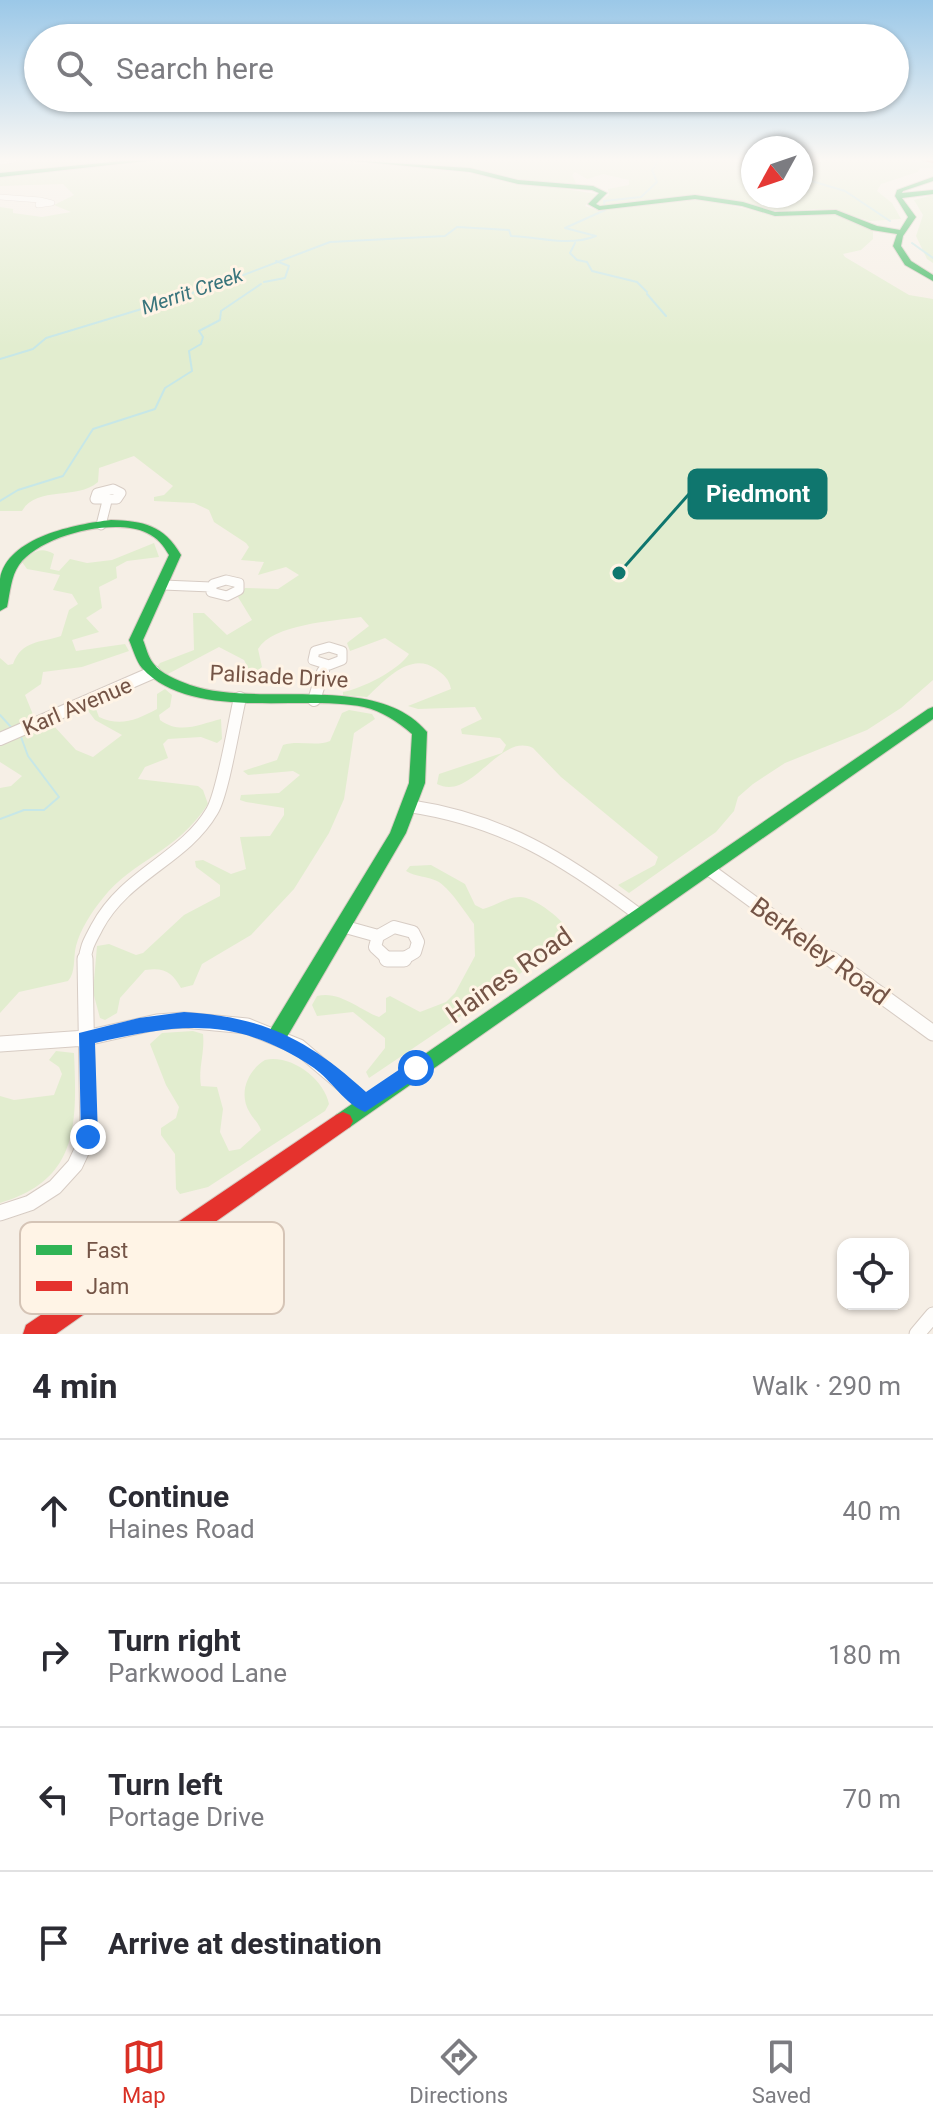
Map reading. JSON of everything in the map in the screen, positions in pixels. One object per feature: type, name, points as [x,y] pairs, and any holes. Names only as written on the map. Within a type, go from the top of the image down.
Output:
[{"type":"street","points":[[861,222],[901,232]]},
{"type":"street","points":[[908,222],[901,232],[898,253],[933,279]]},
{"type":"street","points":[[101,525],[107,501]]},
{"type":"street","points":[[0,607],[10,568],[24,552],[57,534],[101,525],[143,528],[168,542],[175,555],[136,640],[140,655],[155,672]]},
{"type":"street","points":[[163,585],[211,587]]},
{"type":"street","points":[[314,700],[325,665]]},
{"type":"street","name":"Palisade Drive","points":[[155,672],[189,692],[240,698],[376,705],[411,722],[420,732],[422,753],[409,806],[277,1036]]},
{"type":"street","name":"Karl Avenue","points":[[0,739],[155,672]]},
{"type":"street","points":[[0,1213],[44,1197],[68,1176],[83,1157],[88,1137],[85,949],[95,926],[126,887],[192,837],[214,809],[240,698]]},
{"type":"street","name":"Haines Road","points":[[195,1222],[933,712]]},
{"type":"street","points":[[409,806],[459,814],[512,830],[565,858],[638,914]]},
{"type":"street","name":"Berkeley Road","points":[[707,868],[933,1033]]},
{"type":"street","points":[[342,926],[378,936]]},
{"type":"street","points":[[0,1044],[86,1038],[157,1022],[184,1020],[247,1026],[277,1036],[323,1065],[365,1103]]},
{"type":"street","name":"Haines Road","points":[[35,1334],[64,1314]]},
{"type":"street","points":[[917,1334],[933,1315]]},
{"type":"green space","points":[[0,222],[855,222],[873,230],[873,239],[861,250],[843,254],[845,257],[909,295],[933,299],[933,680],[901,708],[867,730],[785,763],[753,784],[738,797],[734,811],[716,832],[629,893],[618,885],[655,865],[658,857],[561,777],[533,748],[521,746],[509,749],[462,784],[450,787],[437,784],[439,774],[502,753],[506,745],[500,738],[462,734],[461,729],[482,719],[475,707],[418,709],[408,706],[451,689],[446,678],[436,669],[427,664],[408,665],[391,675],[367,697],[343,695],[343,692],[388,672],[409,654],[385,638],[350,651],[347,643],[369,626],[361,617],[305,625],[276,634],[258,649],[262,667],[258,670],[249,670],[244,660],[219,647],[166,675],[157,667],[160,663],[194,650],[193,613],[204,613],[227,635],[252,620],[238,597],[245,588],[278,589],[299,575],[286,567],[258,575],[264,562],[241,560],[249,547],[214,522],[209,510],[194,503],[154,501],[154,497],[164,495],[173,486],[134,456],[99,468],[98,482],[89,488],[37,498],[22,511],[0,511]]},
{"type":"green space","points":[[921,222],[933,222],[933,263],[927,259],[916,236]]},
{"type":"green space","points":[[154,543],[159,557],[127,561],[116,567],[117,578],[99,587],[102,608],[86,618],[99,632],[72,640],[76,651],[125,644],[129,651],[82,667],[43,672],[41,684],[25,695],[34,717],[0,734],[0,658],[8,665],[13,664],[27,646],[61,636],[69,610],[78,604],[72,594],[53,590],[60,575],[27,569],[22,562],[33,553],[45,550],[54,554],[50,569],[59,571],[70,559],[87,563],[112,560]]},
{"type":"green space","points":[[165,689],[172,695],[170,707],[159,715],[160,720],[183,728],[221,719],[222,739],[217,743],[201,737],[168,739],[163,744],[168,758],[145,767],[138,779],[198,786],[203,790],[208,804],[182,834],[128,874],[99,903],[78,940],[68,981],[19,992],[0,1013],[0,788],[11,786],[22,776],[0,762],[0,744],[53,725],[76,750],[93,757],[122,735],[95,720],[86,708],[94,704],[99,717],[114,722],[128,721],[157,709],[157,694]]},
{"type":"green space","points":[[349,710],[372,714],[375,719],[354,733],[344,799],[329,833],[294,889],[251,935],[202,964],[193,985],[181,988],[168,972],[145,970],[120,998],[117,1013],[105,1020],[100,1018],[93,992],[97,946],[109,944],[136,955],[143,953],[184,915],[220,896],[220,885],[196,867],[195,861],[203,860],[231,874],[246,869],[240,837],[270,836],[284,815],[284,808],[246,802],[240,800],[241,795],[279,793],[300,775],[293,771],[248,775],[243,771],[277,760],[283,745],[330,741],[342,713]]},
{"type":"green space","points":[[431,865],[465,884],[475,905],[483,909],[510,898],[526,898],[549,911],[571,934],[495,993],[369,1078],[366,1072],[385,1048],[385,1038],[353,1012],[317,1016],[312,1005],[317,996],[333,996],[379,1017],[386,1012],[386,998],[390,996],[420,1012],[446,1002],[455,993],[475,956],[474,924],[442,884],[406,871],[410,866]]},
{"type":"green space","points":[[193,1031],[203,1034],[201,1086],[217,1087],[223,1109],[220,1132],[229,1151],[240,1149],[261,1130],[246,1106],[245,1091],[253,1070],[265,1060],[285,1061],[305,1070],[321,1086],[329,1104],[325,1111],[208,1187],[180,1194],[176,1189],[175,1154],[161,1135],[161,1128],[176,1118],[179,1107],[166,1085],[150,1044],[162,1033]]},
{"type":"green space","points":[[56,1051],[74,1053],[75,1103],[68,1146],[59,1164],[45,1180],[26,1193],[0,1203],[0,1096],[14,1100],[54,1095],[62,1074],[59,1067],[49,1060]]},
{"type":"waterway","name":"Merrit Creek","points":[[278,262],[330,242],[445,236],[457,227],[509,230],[511,236],[554,240],[575,241],[596,236],[565,228],[578,222]]},
{"type":"waterway","points":[[575,243],[570,253],[577,260],[587,262],[592,271],[637,282],[647,292]]},
{"type":"waterway","points":[[912,243],[933,258]]},
{"type":"waterway","name":"Merrit Creek","points":[[0,359],[33,349],[46,338],[191,294],[210,283],[233,279],[278,262]]},
{"type":"waterway","points":[[264,282],[285,278],[289,266],[278,262]]},
{"type":"waterway","points":[[0,501],[18,490],[63,476],[93,429],[155,409],[165,388],[192,371],[189,351],[201,344],[203,337],[199,331],[220,320],[221,311],[261,284]]},
{"type":"waterway","points":[[647,294],[666,316]]},
{"type":"waterway","points":[[0,715],[11,727]]},
{"type":"waterway","points":[[0,819],[24,810],[44,810],[59,797],[28,756],[21,737]]},
{"type":"traffic: fast","points":[[861,222],[901,232]]},
{"type":"traffic: fast","points":[[908,222],[899,236],[897,246],[908,263],[933,279]]},
{"type":"traffic: fast","points":[[0,607],[12,565],[29,549],[46,540],[88,526],[132,525],[150,529],[165,539],[175,555],[136,640],[146,665],[168,682],[197,692],[232,698],[360,702],[392,713],[420,732],[417,783],[398,833],[277,1036]]},
{"type":"traffic: fast","points":[[343,1121],[933,712]]},
{"type":"traffic: jam","points":[[197,1222],[343,1121]]},
{"type":"traffic: jam","points":[[35,1334],[64,1314]]},
{"type":"place","name":"Piedmont","points":[[619,573]]},
{"type":"route","points":[[88,1137],[86,1038],[157,1022],[211,1021],[247,1026],[277,1036],[299,1047],[323,1065],[365,1103],[416,1068]]}]
